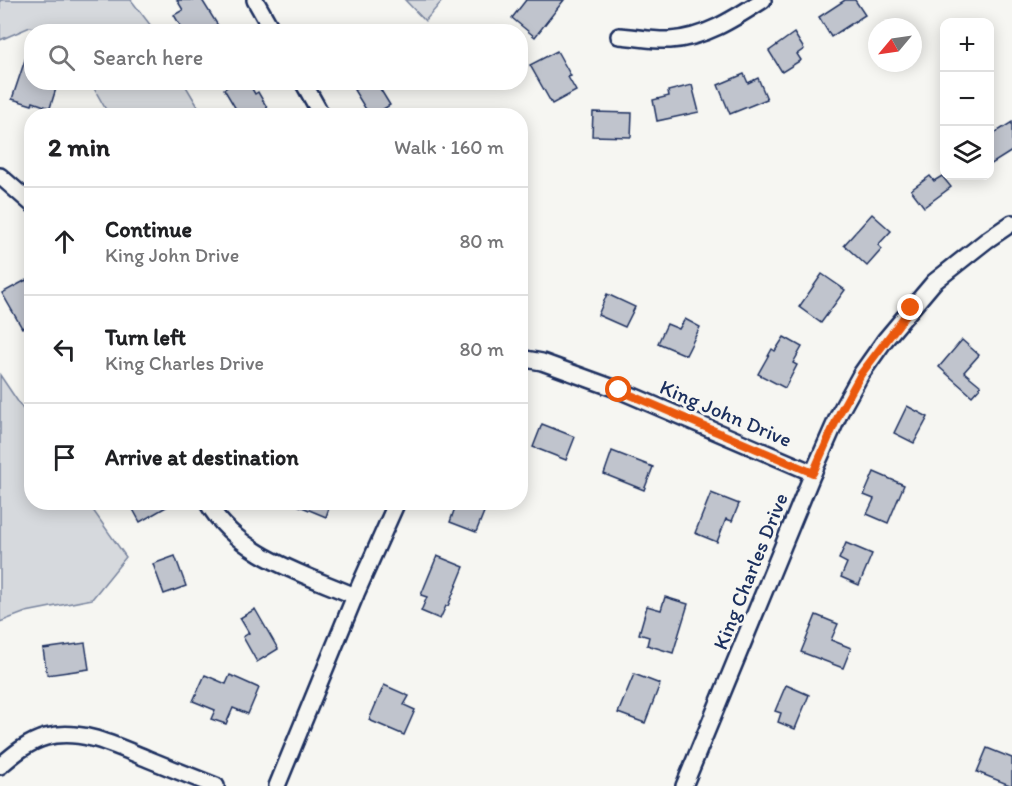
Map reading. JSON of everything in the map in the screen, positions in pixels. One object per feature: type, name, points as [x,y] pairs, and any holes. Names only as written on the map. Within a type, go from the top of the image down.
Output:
[{"type":"street","points":[[255,0],[268,24]]},
{"type":"street","points":[[620,36],[670,40],[697,35],[732,20],[763,0]]},
{"type":"street","points":[[307,90],[318,108]]},
{"type":"street","points":[[0,176],[24,197]]},
{"type":"street","name":"King Charles Drive","points":[[684,786],[813,473],[840,412],[861,374],[892,332],[934,282],[987,240],[1012,224]]},
{"type":"street","name":"King John Drive","points":[[528,359],[542,362],[619,390],[813,473]]},
{"type":"street","points":[[213,510],[226,527],[246,546],[261,556],[355,596]]},
{"type":"street","points":[[277,786],[355,596],[394,510]]},
{"type":"street","points":[[0,766],[30,743],[63,734],[80,735],[105,742],[216,786]]},
{"type":"shaded area","points":[[0,0],[131,0],[150,24],[24,24],[24,30],[0,40]]},
{"type":"shaded area","points":[[405,0],[443,0],[425,21]]},
{"type":"shaded area","points":[[95,90],[188,90],[199,108],[105,108]]},
{"type":"shaded area","points":[[0,375],[24,411],[24,510],[93,510],[126,557],[92,599],[26,612],[0,622]]},
{"type":"building","points":[[177,0],[202,0],[217,24],[179,24],[174,15],[183,10]]},
{"type":"building","points":[[526,0],[564,0],[535,37],[528,31],[528,24],[519,24],[512,18]]},
{"type":"building","points":[[845,0],[855,0],[865,15],[831,37],[819,17]]},
{"type":"building","points":[[794,33],[804,49],[797,54],[801,60],[782,72],[769,51]]},
{"type":"building","points":[[557,51],[571,76],[568,77],[576,91],[552,104],[530,65]]},
{"type":"building","points":[[24,63],[24,90],[56,90],[50,108],[33,102],[32,105],[12,99]]},
{"type":"building","points":[[744,74],[748,83],[758,78],[767,99],[730,114],[718,85]]},
{"type":"building","points":[[692,85],[699,112],[657,121],[653,100],[669,96],[668,91]]},
{"type":"building","points":[[225,90],[253,90],[255,94],[258,92],[267,108],[235,108]]},
{"type":"building","points":[[354,90],[381,90],[390,105],[385,108],[365,108]]},
{"type":"building","points":[[593,112],[632,113],[631,137],[592,136]]},
{"type":"building","points":[[1012,122],[1012,151],[994,162],[994,133]]},
{"type":"building","points":[[930,176],[934,181],[940,177],[940,180],[945,180],[951,187],[924,207],[911,190]]},
{"type":"building","points":[[872,214],[891,231],[878,245],[882,249],[867,266],[844,245]]},
{"type":"building","points":[[822,274],[845,290],[821,323],[799,307]]},
{"type":"building","points":[[24,281],[24,327],[22,328],[2,293]]},
{"type":"building","points":[[607,294],[635,307],[625,327],[598,315]]},
{"type":"building","points":[[685,319],[700,327],[686,355],[658,343],[667,324],[679,329]]},
{"type":"building","points":[[784,337],[802,347],[793,363],[797,365],[785,388],[758,374],[772,349],[775,351]]},
{"type":"building","points":[[962,340],[979,355],[964,372],[981,386],[972,396],[939,367]]},
{"type":"building","points":[[907,406],[928,417],[914,443],[894,433]]},
{"type":"building","points":[[542,424],[575,437],[566,460],[533,447]]},
{"type":"building","points":[[612,451],[653,467],[644,490],[604,474]]},
{"type":"building","points":[[874,472],[904,485],[888,523],[867,514],[874,499],[864,495]]},
{"type":"building","points":[[711,493],[739,504],[732,521],[726,519],[717,542],[695,533]]},
{"type":"building","points":[[133,510],[161,510],[140,522]]},
{"type":"building","points":[[309,510],[328,510],[326,517]]},
{"type":"building","points":[[454,510],[485,510],[476,532],[450,522]]},
{"type":"building","points":[[846,543],[872,554],[859,585],[841,577],[847,563],[839,559]]},
{"type":"building","points":[[175,556],[186,586],[164,594],[153,564]]},
{"type":"building","points":[[437,556],[464,567],[448,606],[440,619],[421,611],[427,597],[421,595]]},
{"type":"building","points":[[665,597],[688,604],[673,653],[647,645],[649,637],[639,634],[647,606],[661,610]]},
{"type":"building","points":[[255,609],[278,649],[257,662],[243,637],[249,633],[240,618]]},
{"type":"building","points":[[816,615],[838,624],[831,640],[851,648],[843,668],[801,652]]},
{"type":"building","points":[[85,643],[89,669],[47,675],[43,649]]},
{"type":"building","points":[[634,674],[660,684],[645,723],[618,713]]},
{"type":"building","points":[[205,675],[226,684],[230,675],[259,688],[248,714],[233,708],[226,724],[211,719],[215,710],[193,701]]},
{"type":"building","points":[[384,685],[409,696],[404,705],[415,710],[404,735],[369,720]]},
{"type":"building","points":[[786,685],[809,695],[795,729],[778,722],[781,713],[775,711]]},
{"type":"building","points":[[987,748],[1012,758],[1012,786],[977,772]]},
{"type":"route","points":[[619,390],[813,473],[840,412],[861,374],[911,308]]}]
